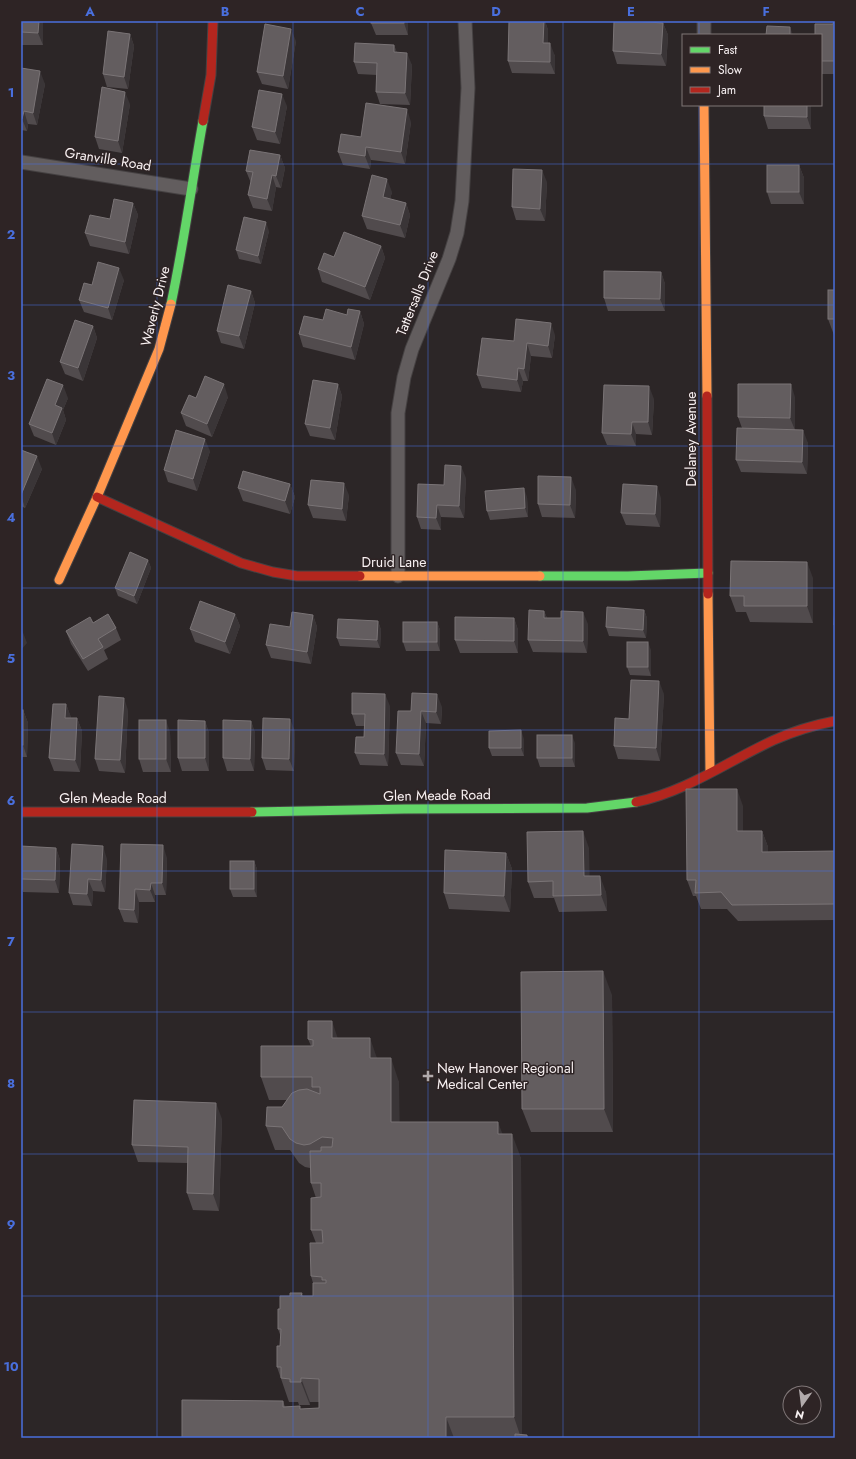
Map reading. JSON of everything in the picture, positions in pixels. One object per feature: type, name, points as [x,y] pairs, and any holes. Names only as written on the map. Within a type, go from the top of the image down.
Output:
[{"type":"street","name":"Waverly Drive","points":[[59,580],[159,349],[168,320],[182,253],[191,189],[211,75],[213,21]]},
{"type":"street","name":"Tattersalls Drive","points":[[398,576],[398,413],[404,377],[412,349],[449,259],[457,232],[462,201],[468,88],[465,21]]},
{"type":"street","points":[[704,21],[704,34]]},
{"type":"street","name":"Delaney Avenue","points":[[704,106],[710,772]]},
{"type":"street","name":"Granville Road","points":[[21,162],[191,189]]},
{"type":"street","name":"Druid Lane","points":[[96,497],[241,563],[273,572],[297,576],[628,576],[708,573]]},
{"type":"street","name":"Glen Meade Road","points":[[21,812],[271,812],[600,807],[631,804],[656,798],[681,788],[770,741],[789,733],[818,723],[835,721]]},
{"type":"building","points":[[21,21],[39,21],[38,33],[21,32]]},
{"type":"building","points":[[371,21],[404,21],[404,23],[371,23]]},
{"type":"building","points":[[509,21],[544,21],[543,43],[550,43],[550,62],[508,61]]},
{"type":"building","points":[[614,21],[663,23],[661,54],[613,51]]},
{"type":"building","points":[[835,21],[835,61],[822,61],[822,34],[815,34],[815,24],[833,24]]},
{"type":"building","points":[[265,24],[291,29],[283,76],[257,72]]},
{"type":"building","points":[[767,26],[790,27],[790,34],[766,34]]},
{"type":"building","points":[[108,31],[130,34],[124,77],[103,74]]},
{"type":"building","points":[[355,43],[394,45],[394,52],[407,53],[405,93],[376,92],[377,63],[354,62]]},
{"type":"building","points":[[21,68],[40,71],[33,113],[24,111],[22,119],[21,119]]},
{"type":"building","points":[[102,87],[125,92],[118,141],[95,137]]},
{"type":"building","points":[[259,90],[282,94],[275,132],[252,127]]},
{"type":"building","points":[[366,103],[407,109],[401,152],[366,147],[365,156],[338,152],[341,134],[361,137]]},
{"type":"building","points":[[764,106],[807,106],[807,117],[764,116]]},
{"type":"building","points":[[250,150],[280,155],[276,176],[272,175],[267,199],[248,195],[253,172],[246,171]]},
{"type":"building","points":[[767,165],[799,165],[799,192],[767,192]]},
{"type":"building","points":[[513,169],[542,170],[540,209],[512,207]]},
{"type":"building","points":[[372,175],[387,179],[383,197],[406,203],[400,225],[362,216]]},
{"type":"building","points":[[114,199],[133,203],[125,242],[85,233],[90,215],[110,219]]},
{"type":"building","points":[[244,217],[266,222],[258,256],[236,250]]},
{"type":"building","points":[[344,232],[381,246],[365,287],[318,269],[324,253],[334,257]]},
{"type":"building","points":[[98,262],[119,268],[108,308],[79,300],[84,283],[92,285]]},
{"type":"building","points":[[604,271],[661,272],[660,299],[604,298]]},
{"type":"building","points":[[228,285],[251,291],[239,336],[217,331]]},
{"type":"building","points":[[828,290],[835,290],[835,319],[828,319]]},
{"type":"building","points":[[326,309],[347,315],[348,309],[360,311],[351,347],[299,334],[304,316],[323,320]]},
{"type":"building","points":[[516,319],[551,323],[548,346],[527,343],[524,369],[518,368],[517,380],[477,375],[482,338],[514,341]]},
{"type":"building","points":[[75,320],[93,326],[78,368],[60,362]]},
{"type":"building","points":[[205,376],[224,384],[207,424],[181,413],[189,395],[196,398]]},
{"type":"building","points":[[47,379],[63,385],[55,405],[62,408],[52,433],[29,424]]},
{"type":"building","points":[[313,380],[338,384],[330,428],[305,424]]},
{"type":"building","points":[[738,384],[791,384],[790,418],[738,417]]},
{"type":"building","points":[[604,385],[649,386],[648,422],[632,422],[631,434],[602,433]]},
{"type":"building","points":[[737,428],[803,430],[802,462],[736,460]]},
{"type":"building","points":[[176,430],[205,439],[193,479],[164,470]]},
{"type":"building","points":[[21,450],[37,456],[21,495]]},
{"type":"building","points":[[445,465],[461,466],[459,506],[437,505],[436,518],[417,517],[418,484],[444,485]]},
{"type":"building","points":[[243,471],[290,484],[285,501],[238,488]]},
{"type":"building","points":[[538,476],[571,477],[570,505],[538,504]]},
{"type":"building","points":[[311,480],[344,483],[342,509],[308,505]]},
{"type":"building","points":[[623,484],[657,486],[655,514],[621,513]]},
{"type":"building","points":[[524,488],[525,508],[487,511],[485,491]]},
{"type":"building","points":[[130,552],[148,560],[134,596],[115,588]]},
{"type":"building","points":[[731,561],[807,562],[807,606],[744,606],[744,596],[730,596]]},
{"type":"building","points":[[200,601],[235,614],[225,642],[190,629]]},
{"type":"building","points":[[607,607],[644,610],[643,630],[606,627]]},
{"type":"building","points":[[529,610],[544,611],[544,618],[561,618],[561,611],[583,612],[583,641],[528,640]]},
{"type":"building","points":[[292,612],[313,615],[307,652],[266,645],[270,624],[290,627]]},
{"type":"building","points":[[108,614],[116,628],[98,639],[103,647],[83,659],[66,631],[90,617],[93,623]]},
{"type":"building","points":[[455,617],[514,618],[514,641],[455,640]]},
{"type":"building","points":[[338,619],[378,621],[377,640],[337,638]]},
{"type":"building","points":[[403,622],[437,622],[437,642],[403,642]]},
{"type":"building","points":[[627,642],[648,642],[648,667],[627,667]]},
{"type":"building","points":[[631,680],[659,681],[656,748],[614,746],[615,718],[629,719]]},
{"type":"building","points":[[352,693],[385,694],[384,754],[355,753],[356,737],[364,737],[365,714],[352,714]]},
{"type":"building","points":[[412,693],[437,694],[436,712],[421,711],[419,754],[396,753],[398,711],[411,711]]},
{"type":"building","points":[[99,696],[124,698],[120,760],[95,759]]},
{"type":"building","points":[[53,704],[66,704],[65,718],[77,718],[75,760],[49,758]]},
{"type":"building","points":[[21,710],[23,710],[23,745],[21,745]]},
{"type":"building","points":[[263,718],[290,719],[289,759],[262,758]]},
{"type":"building","points":[[139,720],[166,720],[166,759],[139,759]]},
{"type":"building","points":[[178,720],[205,721],[205,758],[178,758]]},
{"type":"building","points":[[223,720],[251,721],[250,759],[223,758]]},
{"type":"building","points":[[521,730],[521,748],[489,748],[489,731]]},
{"type":"building","points":[[537,735],[572,735],[572,758],[537,758]]},
{"type":"building","points":[[686,789],[737,789],[737,831],[762,831],[762,852],[835,851],[835,904],[732,905],[721,892],[695,893],[696,880],[687,880]]},
{"type":"building","points":[[583,831],[584,876],[600,876],[601,895],[553,896],[553,881],[528,882],[527,832]]},
{"type":"building","points":[[72,844],[103,846],[101,880],[88,879],[87,894],[69,893]]},
{"type":"building","points":[[121,844],[163,845],[162,883],[151,883],[150,890],[135,889],[134,910],[119,909]]},
{"type":"building","points":[[21,846],[56,848],[55,880],[21,879]]},
{"type":"building","points":[[445,850],[506,853],[504,896],[444,893]]},
{"type":"building","points":[[230,861],[254,861],[254,889],[230,889]]},
{"type":"building","points":[[603,971],[604,1109],[522,1109],[521,972]]},
{"type":"building","points":[[308,1021],[332,1021],[332,1038],[370,1038],[370,1058],[391,1058],[391,1122],[498,1122],[498,1134],[512,1134],[514,1417],[446,1417],[446,1438],[182,1438],[182,1400],[283,1401],[283,1407],[300,1406],[300,1409],[319,1408],[319,1379],[301,1378],[301,1382],[290,1382],[290,1379],[281,1378],[281,1367],[277,1367],[277,1346],[280,1346],[281,1329],[278,1329],[278,1309],[280,1309],[280,1296],[290,1296],[290,1293],[302,1293],[301,1296],[313,1296],[313,1283],[326,1283],[326,1280],[322,1280],[322,1277],[311,1276],[310,1243],[323,1243],[322,1230],[311,1230],[311,1198],[321,1197],[321,1183],[311,1183],[310,1151],[321,1151],[321,1147],[332,1147],[333,1138],[322,1137],[310,1144],[304,1145],[296,1143],[290,1139],[282,1127],[266,1126],[267,1107],[282,1107],[292,1093],[299,1090],[307,1089],[320,1094],[320,1087],[312,1087],[312,1077],[261,1077],[261,1046],[313,1046],[313,1040],[308,1039]]},
{"type":"building","points":[[134,1100],[216,1103],[213,1194],[187,1193],[188,1147],[132,1145]]},
{"type":"building","points":[[515,1434],[527,1435],[527,1438],[515,1438]]},
{"type":"traffic: fast","points":[[171,304],[203,121]]},
{"type":"traffic: fast","points":[[540,576],[628,576],[708,573]]},
{"type":"traffic: fast","points":[[252,812],[587,808],[636,802]]},
{"type":"traffic: slow","points":[[704,106],[707,396]]},
{"type":"traffic: slow","points":[[59,580],[97,497],[159,349],[171,304]]},
{"type":"traffic: slow","points":[[360,576],[540,576]]},
{"type":"traffic: slow","points":[[708,594],[710,772]]},
{"type":"traffic: jam","points":[[203,121],[211,75],[213,21]]},
{"type":"traffic: jam","points":[[707,396],[708,594]]},
{"type":"traffic: jam","points":[[97,497],[241,563],[273,572],[297,576],[360,576]]},
{"type":"traffic: jam","points":[[636,802],[690,784],[757,748],[782,737],[819,724],[835,721]]},
{"type":"traffic: jam","points":[[21,812],[252,812]]},
{"type":"place","name":"New Hanover Regional Medical Center","points":[[428,1076]]}]
